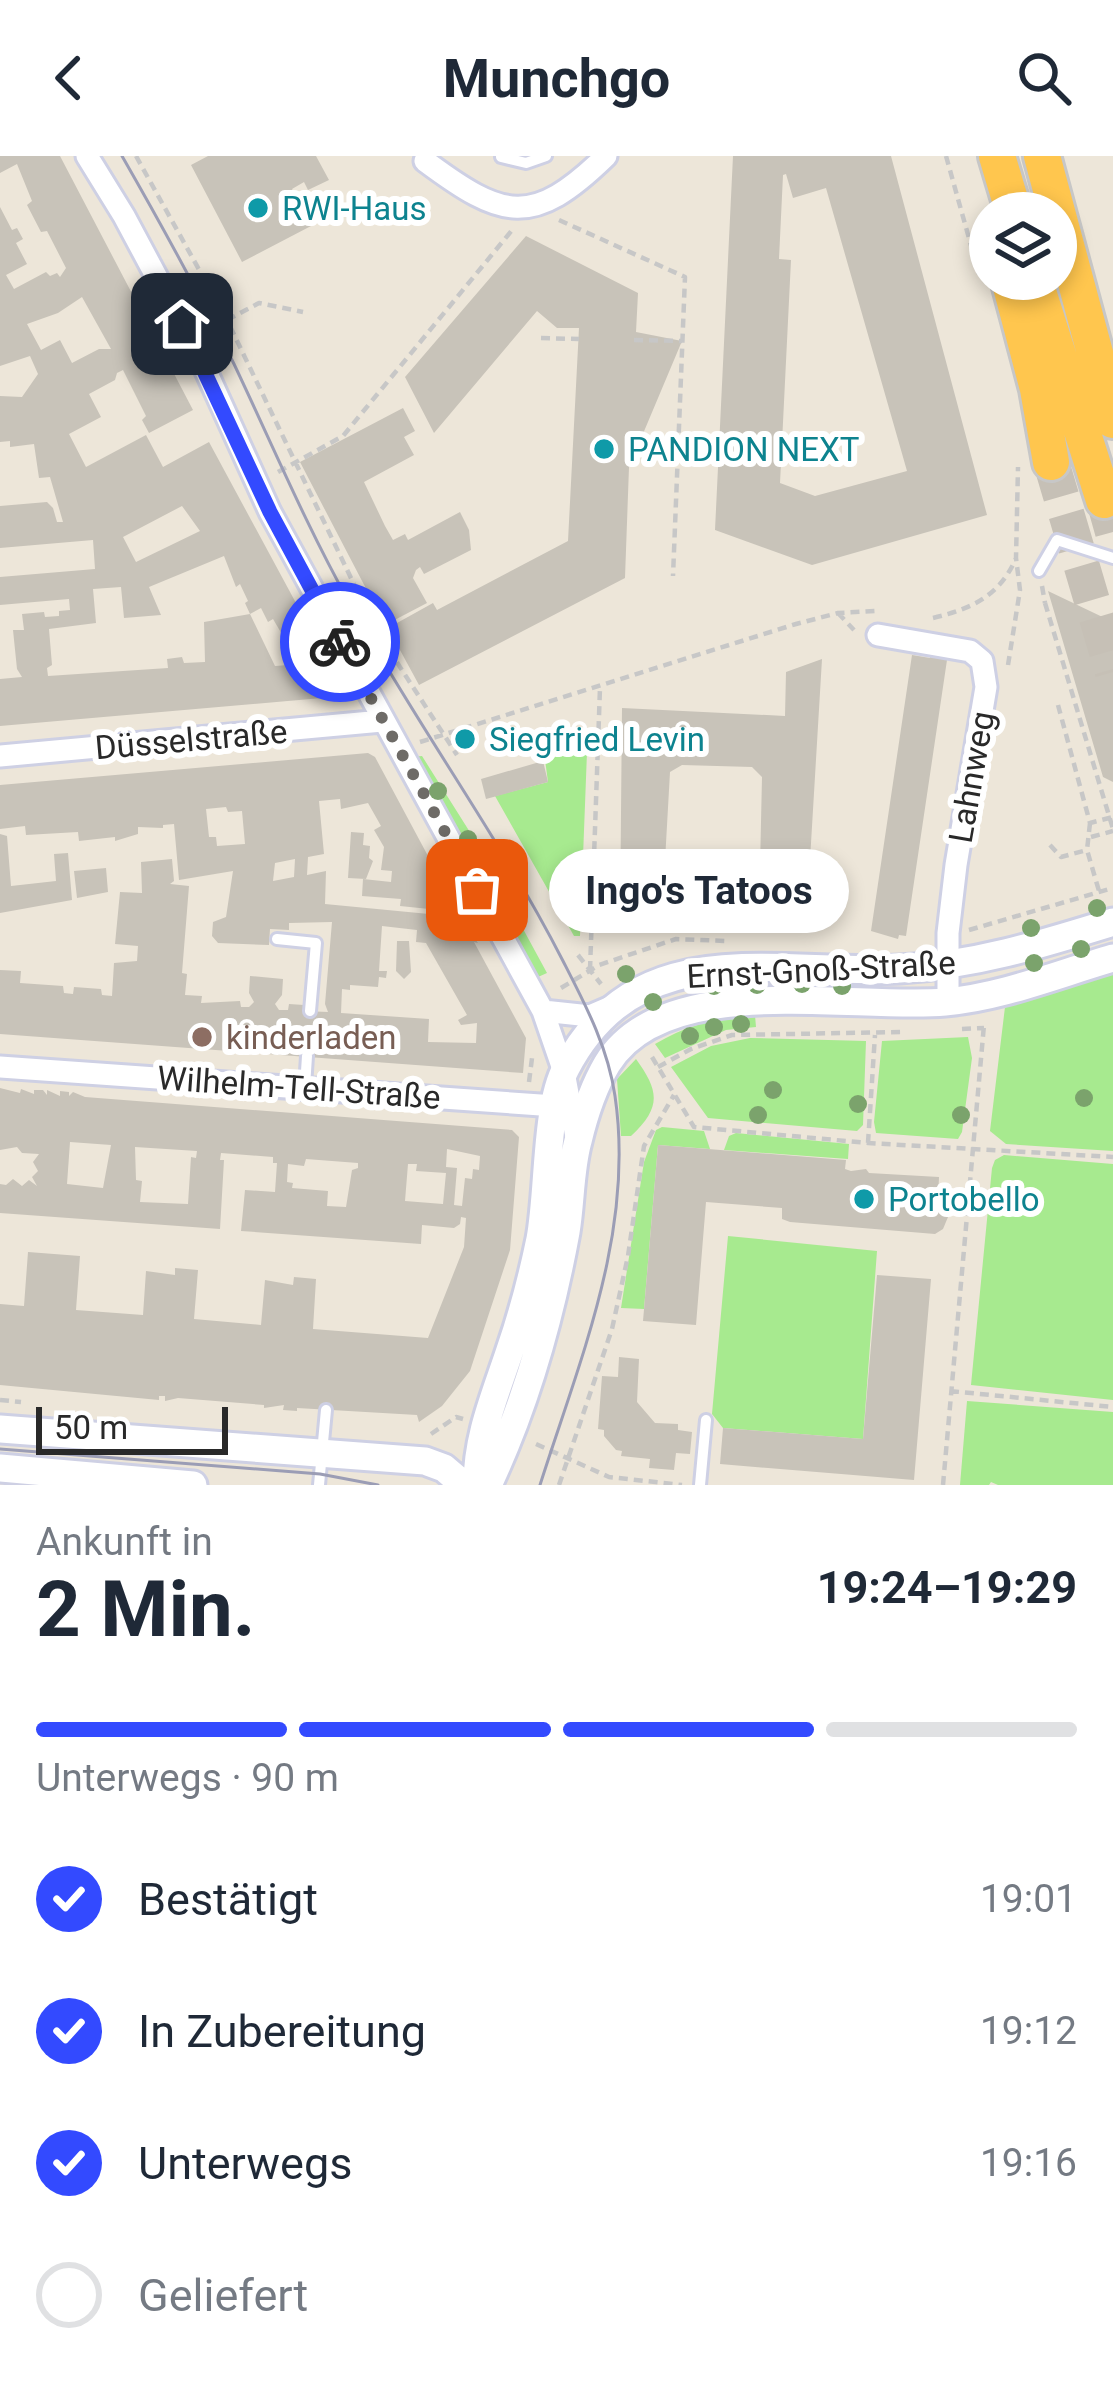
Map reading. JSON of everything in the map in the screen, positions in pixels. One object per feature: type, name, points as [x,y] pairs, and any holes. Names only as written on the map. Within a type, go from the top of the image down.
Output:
[{"type":"highway","points":[[997,156],[1007,192]]},
{"type":"highway","points":[[1042,156],[1052,192]]},
{"type":"highway","points":[[1077,236],[1087,248],[1113,334]]},
{"type":"highway","points":[[1077,284],[1113,419]]},
{"type":"highway","points":[[1004,300],[1038,389],[1035,461]]},
{"type":"highway","points":[[1041,300],[1104,500]]},
{"type":"street","points":[[87,156],[201,360],[257,483],[382,721],[543,1011],[564,1072],[577,1142]]},
{"type":"street","points":[[424,158],[481,200],[502,207],[530,207],[557,197],[606,156]]},
{"type":"street","name":"Lahnweg","points":[[881,624],[970,651],[984,667],[986,687],[956,865],[948,1001]]},
{"type":"street","name":"Düsselstraße","points":[[0,756],[382,721]]},
{"type":"street","name":"Ernst-Gnoß-Straße","points":[[477,1485],[484,1423],[532,1276],[555,1106],[564,1072],[586,1036],[616,1004],[643,986],[698,970],[901,969],[1014,953],[1113,922]]},
{"type":"street","name":"Ernst-Gnoß-Straße","points":[[488,1485],[512,1434],[554,1296],[577,1142],[608,1062],[637,1034],[706,1004],[948,1001],[988,995],[1113,958]]},
{"type":"street","name":"Ernst-Gnoß-Straße","points":[[667,977],[678,1013]]},
{"type":"street","points":[[543,1011],[590,1016],[616,1004]]},
{"type":"street","name":"Wilhelm-Tell-Straße","points":[[0,1067],[555,1106]]},
{"type":"street","points":[[555,1106],[577,1142]]},
{"type":"street","points":[[424,1462],[464,1443],[484,1423]]},
{"type":"street","points":[[0,1429],[424,1462],[444,1468],[464,1485]]},
{"type":"street","points":[[0,1468],[193,1485]]},
{"type":"lane","points":[[501,157],[526,163],[546,156]]},
{"type":"lane","points":[[1039,571],[1057,540],[1113,558]]},
{"type":"lane","points":[[277,939],[316,943],[310,1012]]},
{"type":"lane","points":[[305,1087],[307,1056]]},
{"type":"lane","points":[[319,1485],[326,1410]]},
{"type":"lane","points":[[700,1485],[706,1420]]},
{"type":"path","points":[[136,156],[227,320],[376,630],[458,754]]},
{"type":"path","points":[[946,156],[969,213]]},
{"type":"path","points":[[257,483],[343,436],[530,207],[685,277],[673,576]]},
{"type":"path","points":[[227,320],[259,303],[303,312]]},
{"type":"path","points":[[541,338],[579,339]]},
{"type":"path","points":[[634,340],[682,341]]},
{"type":"path","points":[[1006,679],[1020,590],[1016,558],[1035,461]]},
{"type":"path","points":[[925,620],[964,611],[992,595],[1016,558]]},
{"type":"path","points":[[1045,602],[1113,830],[1091,837]]},
{"type":"path","points":[[397,746],[446,735],[838,613],[866,610],[881,624]]},
{"type":"path","points":[[578,956],[590,970],[600,688]]},
{"type":"path","points":[[1058,705],[1090,823],[1088,850],[1100,891]]},
{"type":"path","points":[[1090,823],[1113,817]]},
{"type":"path","points":[[1050,844],[1061,857],[1088,850]]},
{"type":"path","points":[[943,1485],[970,1148],[988,995]]},
{"type":"path","points":[[868,1143],[878,1003]]},
{"type":"path","points":[[962,1029],[984,1028]]},
{"type":"path","points":[[658,1067],[732,1035],[919,1031]]},
{"type":"path","points":[[559,1485],[612,1329],[644,1146],[674,1095],[694,1127],[1113,1157]]},
{"type":"path","points":[[950,1391],[1113,1407]]},
{"type":"path","points":[[568,1457],[609,1477],[682,1485]]},
{"type":"green space","points":[[544,752],[587,752],[580,936],[574,936],[495,796],[548,782]]},
{"type":"green space","points":[[422,756],[473,837],[547,973],[538,977],[411,757]]},
{"type":"green space","points":[[1113,971],[1113,1151],[1006,1144],[990,1131],[1005,1007]]},
{"type":"green space","points":[[755,1015],[756,1027],[726,1030],[665,1058],[655,1044],[703,1023]]},
{"type":"green space","points":[[968,1037],[972,1058],[958,1139],[876,1133],[882,1041]]},
{"type":"green space","points":[[750,1038],[866,1041],[863,1125],[857,1131],[708,1118],[671,1067],[711,1046]]},
{"type":"green space","points":[[636,1059],[654,1099],[648,1116],[631,1136],[621,1136],[617,1079]]},
{"type":"green space","points":[[656,1130],[704,1131],[710,1149],[658,1145],[644,1309],[621,1308],[644,1162]]},
{"type":"green space","points":[[729,1136],[849,1144],[848,1159],[724,1150]]},
{"type":"green space","points":[[1004,1155],[1113,1164],[1113,1400],[971,1385],[992,1168]]},
{"type":"green space","points":[[728,1236],[877,1251],[863,1439],[723,1428],[712,1414]]},
{"type":"green space","points":[[967,1401],[1113,1412],[1113,1485],[960,1485]]},
{"type":"building","points":[[0,156],[60,156],[193,410],[149,433],[142,420],[146,416],[123,370],[117,373],[115,380],[89,394],[101,417],[69,434],[86,467],[146,435],[163,467],[209,442],[330,666],[339,687],[333,697],[0,726],[0,679],[22,677],[13,630],[24,630],[22,614],[59,616],[59,611],[70,610],[69,599],[0,605],[0,577],[95,569],[93,540],[0,548],[0,506],[47,502],[57,522],[63,522],[50,477],[39,478],[34,444],[10,447],[10,441],[0,442],[0,396],[22,397],[38,374],[30,356],[0,366],[0,207],[12,230],[17,228],[23,239],[16,243],[27,264],[6,275],[14,289],[46,272],[60,277],[66,268],[27,205],[32,201],[17,164],[0,173]],"holes":[[[82,297],[111,349],[99,349],[72,363],[60,340],[41,350],[27,324],[58,313]],[[182,506],[200,531],[136,562],[123,537]],[[224,556],[250,614],[204,622],[205,662],[184,663],[182,657],[167,659],[168,668],[48,676],[47,668],[52,665],[49,629],[96,623],[93,589],[121,587],[124,618],[161,615],[149,587]],[[261,608],[293,653],[289,665],[275,666],[250,614]]]},
{"type":"building","name":"RWI-Haus","points":[[208,156],[316,156],[329,180],[308,190],[304,182],[292,189],[311,226],[242,262],[191,165]]},
{"type":"building","points":[[733,156],[891,156],[987,515],[812,565],[715,530]],"holes":[[[783,175],[793,198],[826,188],[907,471],[815,496],[780,483],[791,260],[779,259]]]},
{"type":"building","name":"PANDION NEXT","points":[[526,236],[638,293],[636,332],[682,341],[629,467],[625,578],[419,685],[388,628],[433,603],[437,610],[568,541],[579,328],[557,328],[537,311],[434,433],[405,377]]},
{"type":"building","points":[[403,408],[415,431],[404,437],[414,455],[364,482],[385,526],[393,540],[405,534],[408,540],[460,512],[469,530],[471,550],[424,574],[420,567],[416,570],[413,578],[427,603],[385,625],[300,462]]},
{"type":"building","points":[[1048,591],[1113,622],[1113,782],[1103,777]]},
{"type":"building","points":[[930,654],[947,660],[906,936],[898,939],[871,931],[912,655],[930,658]]},
{"type":"building","points":[[822,659],[806,927],[620,918],[622,708],[785,716],[786,672]],"holes":[[[682,765],[752,767],[762,777],[760,867],[750,876],[674,871],[665,861],[670,772]]]},
{"type":"building","points":[[368,753],[375,757],[458,912],[400,906],[401,899],[362,896],[363,879],[391,882],[392,871],[381,870],[384,847],[374,830],[381,826],[368,803],[341,809],[340,799],[319,801],[324,854],[308,857],[307,875],[326,871],[325,904],[460,917],[526,1038],[523,1073],[0,1034],[0,970],[21,971],[20,983],[63,986],[64,993],[73,994],[74,987],[101,989],[102,995],[112,996],[114,963],[137,961],[138,946],[115,944],[120,892],[142,893],[141,862],[172,859],[174,881],[170,884],[189,886],[182,973],[187,974],[185,995],[202,996],[201,1003],[240,1001],[241,1007],[249,1007],[254,1002],[250,976],[283,979],[282,995],[275,1004],[279,1010],[288,1010],[289,1004],[304,1005],[304,1011],[328,1012],[332,922],[289,923],[289,930],[270,929],[269,945],[218,943],[212,936],[213,922],[226,917],[233,871],[179,880],[174,824],[138,827],[138,834],[115,841],[115,837],[79,841],[78,832],[26,835],[25,826],[0,829],[0,785]],"holes":[[[226,807],[228,812],[242,811],[245,844],[217,846],[216,837],[209,837],[206,809]],[[295,859],[294,877],[273,881],[275,863]],[[382,926],[417,930],[416,942],[426,943],[467,1015],[458,1020],[461,1025],[477,1023],[476,1043],[428,1042],[429,1019],[341,1013],[342,989],[378,987],[379,977],[386,978],[387,971],[379,971]]]},
{"type":"building","points":[[543,761],[548,782],[486,799],[481,779]]},
{"type":"building","points":[[351,832],[364,833],[363,845],[370,846],[373,861],[366,879],[348,878]]},
{"type":"building","points":[[0,834],[7,836],[11,886],[56,881],[54,854],[68,853],[72,900],[0,913]]},
{"type":"building","points":[[106,868],[108,892],[77,898],[74,871]]},
{"type":"building","points":[[397,941],[409,941],[411,972],[404,979],[396,971]]},
{"type":"building","points":[[0,1088],[512,1130],[519,1137],[510,1250],[470,1371],[442,1406],[419,1422],[417,1415],[283,1410],[284,1405],[264,1408],[0,1385],[0,1304],[24,1306],[28,1252],[80,1256],[76,1310],[143,1315],[146,1271],[175,1275],[175,1268],[198,1270],[194,1319],[261,1325],[265,1280],[293,1285],[294,1277],[316,1279],[313,1329],[428,1338],[464,1247],[466,1218],[461,1217],[454,1228],[422,1225],[421,1244],[241,1231],[245,1190],[275,1192],[277,1163],[273,1157],[221,1153],[220,1229],[0,1213],[0,1184],[13,1179],[22,1186],[29,1180],[37,1186],[32,1177],[38,1171],[33,1162],[39,1154],[22,1153],[17,1147],[0,1150]],"holes":[[[70,1142],[111,1145],[103,1188],[67,1184]],[[135,1147],[197,1151],[196,1158],[191,1157],[188,1204],[140,1202],[142,1181],[136,1180]],[[447,1149],[480,1156],[479,1170],[473,1169],[472,1179],[465,1178],[462,1206],[454,1205],[457,1168],[446,1167]],[[306,1159],[358,1163],[352,1170],[346,1207],[327,1206],[328,1191],[292,1188],[293,1183],[287,1182],[288,1164],[304,1166]],[[408,1164],[417,1164],[416,1171],[446,1173],[443,1204],[405,1201]]]},
{"type":"building","points":[[658,1145],[846,1160],[845,1169],[851,1171],[939,1177],[938,1199],[953,1205],[943,1229],[935,1234],[790,1222],[782,1219],[782,1208],[706,1202],[696,1325],[643,1321]]},
{"type":"building","points":[[877,1275],[931,1279],[914,1480],[720,1464],[723,1428],[863,1439]]},
{"type":"building","points":[[619,1357],[639,1359],[637,1402],[655,1423],[678,1424],[678,1430],[692,1432],[690,1454],[676,1453],[674,1470],[649,1468],[650,1459],[621,1456],[622,1451],[598,1429],[602,1376],[618,1377]]},
{"type":"tunnel","points":[[1051,462],[1113,672]]},
{"type":"tunnel","points":[[1104,500],[1113,532]]},
{"type":"tram line","points":[[122,156],[221,337],[333,573],[538,915],[607,1060],[619,1146],[611,1245],[587,1342],[540,1485]]},
{"type":"tram line","points":[[0,1449],[320,1474],[378,1485]]},
{"type":"way so far","points":[[340,642],[477,890]]},
{"type":"place","name":"RWI-Haus","points":[[258,208]]},
{"type":"place","name":"PANDION NEXT","points":[[604,449]]},
{"type":"place","name":"Siegfried Levin","points":[[465,739]]},
{"type":"place","name":"Ingo's Tatoos","points":[[477,890]]},
{"type":"place","name":"kinderladen","points":[[202,1037]]},
{"type":"place","name":"Portobello","points":[[864,1199]]},
{"type":"route","points":[[182,324],[270,512],[340,642]]}]
